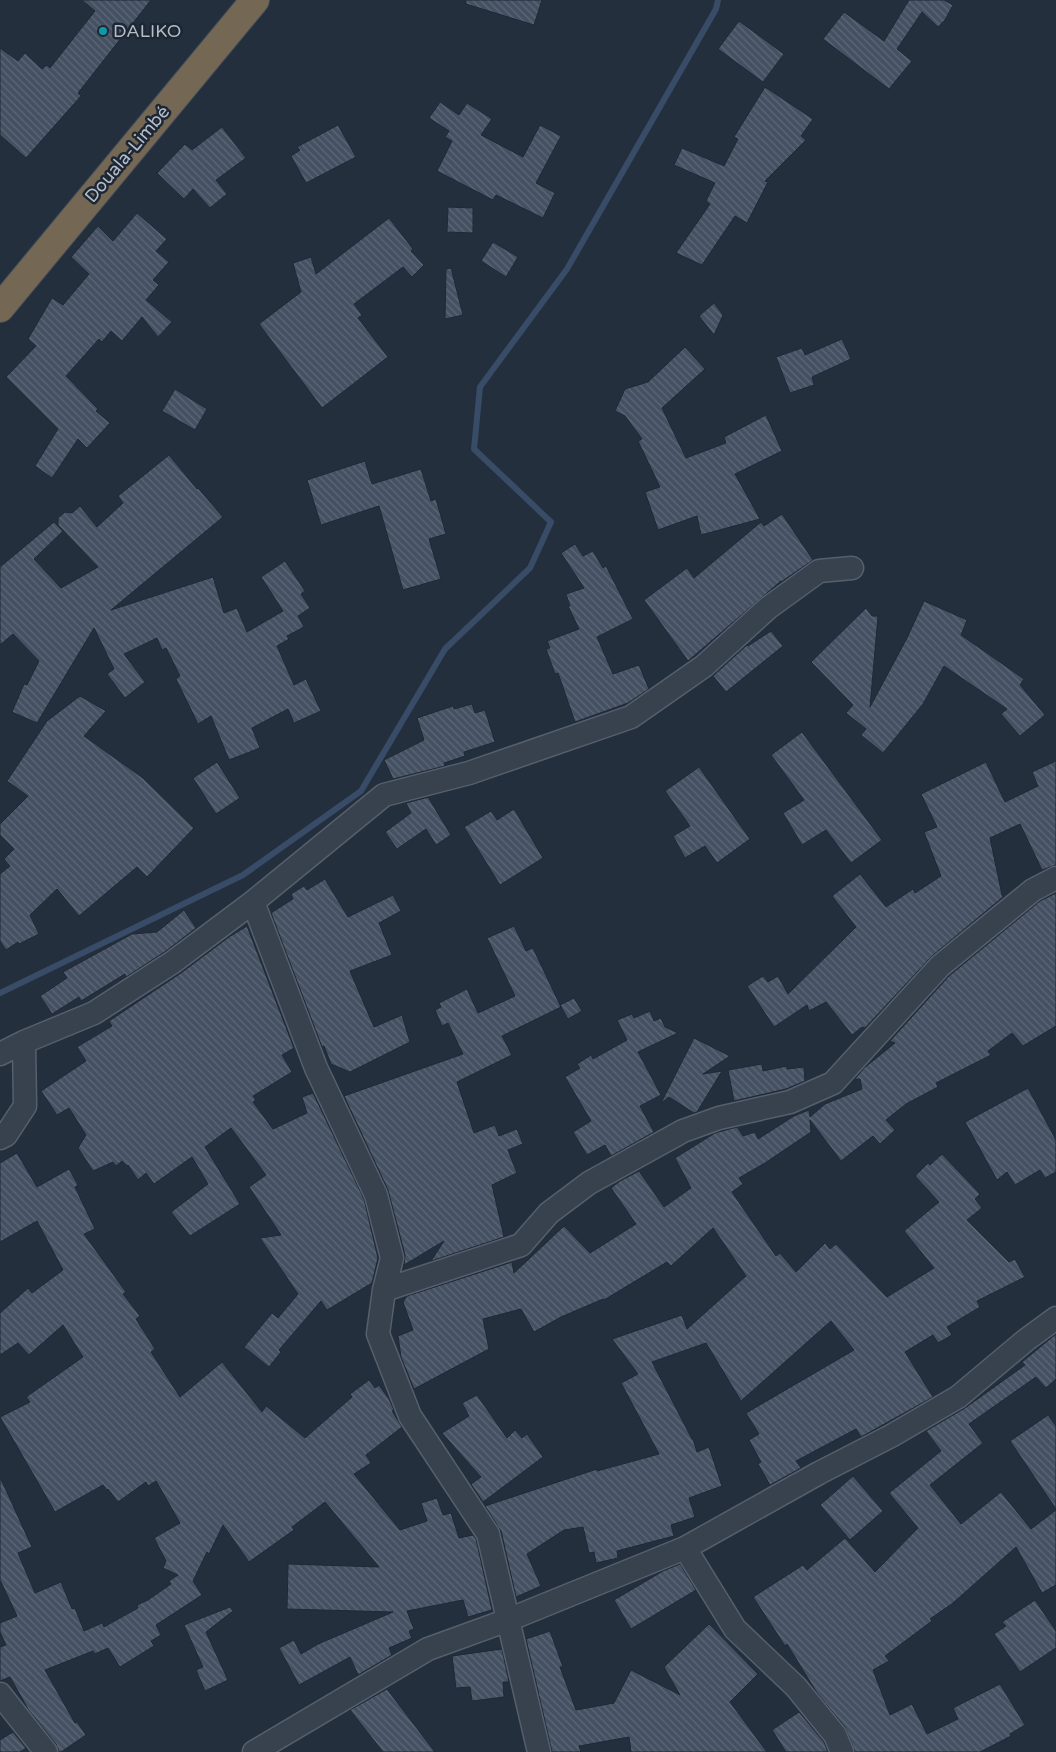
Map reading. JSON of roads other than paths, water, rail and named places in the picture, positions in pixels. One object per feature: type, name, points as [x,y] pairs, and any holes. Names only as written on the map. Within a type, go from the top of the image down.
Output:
[{"type":"highway","name":"Douala-Limbé","points":[[0,308],[255,0]]},
{"type":"street","points":[[0,1054],[94,1013],[173,962],[253,902],[384,795],[469,773],[631,717],[704,666],[768,608],[819,570],[852,568]]},
{"type":"street","points":[[384,1290],[521,1245],[549,1213],[589,1183],[683,1131],[719,1118],[790,1102],[833,1083],[940,966],[1033,890],[1056,878]]},
{"type":"street","points":[[253,902],[316,1068],[376,1195],[392,1258],[384,1290],[378,1334],[410,1416],[488,1534],[539,1752]]},
{"type":"street","points":[[0,1138],[6,1135],[25,1106],[24,1042]]},
{"type":"street","points":[[254,1752],[428,1649],[508,1620],[685,1548],[819,1473],[891,1436],[958,1397],[1026,1340],[1056,1318]]},
{"type":"street","points":[[685,1548],[735,1628],[796,1687],[835,1735],[842,1752]]},
{"type":"street","points":[[0,1694],[46,1752]]},
{"type":"waterway","points":[[0,993],[243,875],[361,791],[445,649],[530,568],[551,522],[474,449],[480,387],[567,269],[716,9],[718,0]]},
{"type":"place","name":"DALIKO","points":[[103,31]]}]
